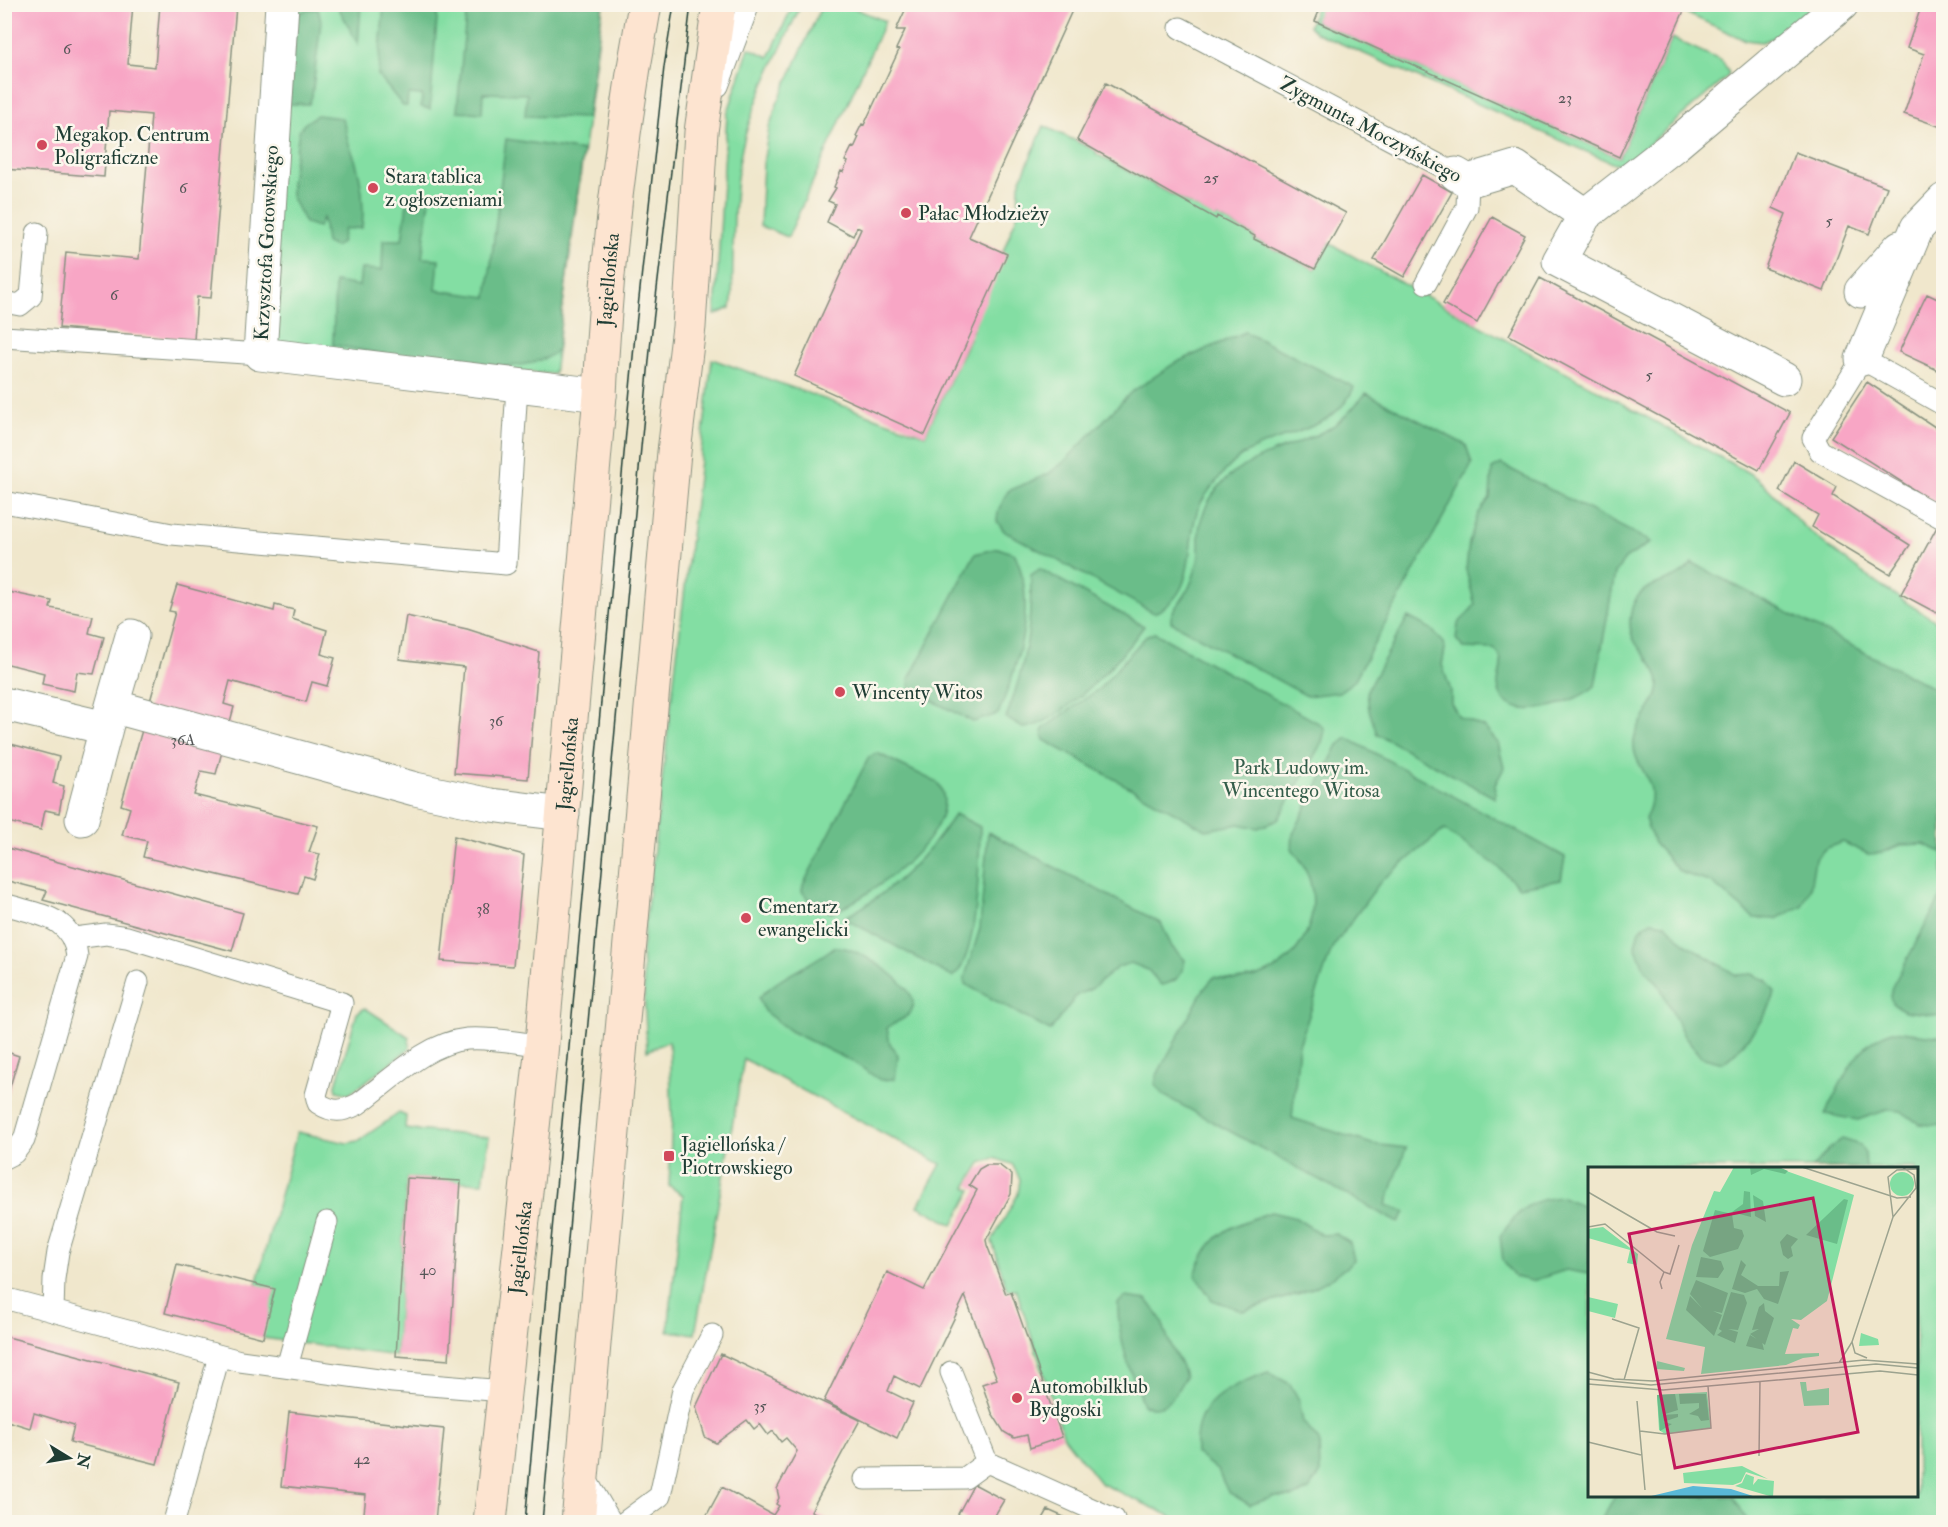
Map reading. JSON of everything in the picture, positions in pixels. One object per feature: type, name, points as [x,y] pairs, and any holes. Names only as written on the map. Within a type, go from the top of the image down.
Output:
[{"type":"main road","name":"Jagiellońska","points":[[490,1522],[541,1045],[563,814],[600,395],[604,317],[623,149],[645,4]]},
{"type":"main road","points":[[578,1522],[674,452],[689,327],[701,132],[719,4]]},
{"type":"street","name":"Krzysztofa Gotowskiego","points":[[282,4],[260,354],[517,387],[600,395]]},
{"type":"street","points":[[1784,379],[1559,261],[1586,215],[1676,144],[1842,4]]},
{"type":"street","name":"Zygmunta Moczyńskiego","points":[[1462,178],[1515,167],[1586,215]]},
{"type":"street","points":[[1861,291],[1944,200]]},
{"type":"street","points":[[1862,359],[1917,228]]},
{"type":"street","points":[[82,819],[132,636]]},
{"type":"street","points":[[4,704],[109,717],[416,789],[491,805],[563,814]]},
{"type":"street","points":[[581,1483],[604,1522]]},
{"type":"lane","points":[[701,132],[749,4]]},
{"type":"lane","name":"Zygmunta Moczyńskiego","points":[[1180,28],[1462,178]]},
{"type":"lane","points":[[1426,283],[1467,207],[1462,178]]},
{"type":"lane","points":[[4,302],[20,304],[31,296],[38,233]]},
{"type":"lane","points":[[4,337],[260,354]]},
{"type":"lane","points":[[1944,405],[1862,359],[1813,438],[1820,451],[1944,519]]},
{"type":"lane","points":[[4,502],[172,534],[506,564],[517,387]]},
{"type":"lane","points":[[4,904],[60,921],[75,938],[77,956],[24,1140],[14,1153],[4,1158]]},
{"type":"lane","points":[[75,938],[106,934],[128,937],[342,1003],[316,1095],[318,1103],[330,1111],[344,1111],[358,1104],[433,1049],[449,1043],[468,1039],[541,1045]]},
{"type":"lane","points":[[53,1311],[58,1252],[138,982]]},
{"type":"lane","points":[[287,1367],[327,1222]]},
{"type":"lane","points":[[4,1298],[219,1356],[393,1382],[504,1391]]},
{"type":"lane","points":[[626,1522],[660,1496],[683,1390],[712,1335]]},
{"type":"lane","points":[[174,1522],[219,1356]]},
{"type":"lane","points":[[951,1372],[987,1462],[1115,1518]]},
{"type":"lane","points":[[865,1479],[964,1478],[987,1462]]},
{"type":"green space","points":[[282,5],[603,5],[554,374],[260,354]]},
{"type":"green space","points":[[337,5],[361,5],[358,44]]},
{"type":"green space","points":[[384,5],[438,5],[430,109],[421,107],[422,95],[408,94],[407,106],[403,106],[378,75]]},
{"type":"green space","points":[[467,5],[603,5],[587,118],[525,116],[527,94],[483,93],[482,113],[457,111]]},
{"type":"green space","points":[[793,5],[801,5],[763,86],[745,136],[735,196],[732,301],[730,308],[715,315],[727,115],[749,48],[769,57]]},
{"type":"green space","points":[[822,5],[846,5],[885,21],[788,237],[760,226],[763,164],[769,128],[777,104]]},
{"type":"green space","points":[[1317,5],[1322,5],[1315,21],[1619,157],[1672,38],[1722,61],[1729,73],[1628,162],[1614,164],[1315,32],[1309,26]]},
{"type":"green space","points":[[1687,5],[1814,5],[1775,37],[1762,42],[1745,40],[1683,12]]},
{"type":"green space","points":[[308,9],[318,9],[321,21],[312,96],[309,104],[288,104],[295,23],[299,13]]},
{"type":"green space","points":[[317,115],[341,118],[357,164],[361,185],[362,228],[344,229],[341,243],[335,247],[326,243],[323,218],[318,227],[305,223],[291,196],[299,131],[304,124]]},
{"type":"green space","name":"Park Ludowy im. Wincentego Witosa","points":[[1044,126],[1097,151],[1096,154],[1315,269],[1329,243],[1747,472],[1771,491],[1799,522],[1839,555],[1890,592],[1943,625],[1943,1522],[1183,1522],[1100,1483],[1064,1437],[1016,1289],[1007,1290],[992,1241],[1018,1194],[1020,1179],[1012,1164],[994,1158],[981,1163],[966,1187],[972,1190],[953,1225],[918,1206],[941,1164],[744,1059],[695,1334],[668,1331],[683,1195],[669,1186],[672,1116],[669,1041],[647,1051],[642,950],[712,359],[925,435],[969,339],[1018,213],[1019,184]]},
{"type":"green space","points":[[506,139],[583,151],[557,351],[537,361],[512,366],[482,367],[416,360],[333,345],[335,282],[359,286],[361,269],[382,270],[383,240],[402,240],[408,197],[430,199],[422,258],[439,259],[436,290],[487,297]]},
{"type":"green space","points":[[1245,332],[1354,387],[1346,402],[1334,413],[1305,429],[1257,447],[1243,455],[1217,481],[1199,507],[1184,582],[1178,594],[1168,605],[1154,613],[1004,531],[997,521],[998,511],[1008,491],[1048,474],[1065,461],[1130,393],[1175,363]]},
{"type":"green space","points":[[1366,393],[1466,445],[1472,464],[1354,681],[1339,692],[1307,696],[1171,622],[1171,618],[1173,611],[1191,584],[1198,560],[1201,520],[1210,499],[1222,483],[1238,470],[1255,461],[1330,428],[1345,416]]},
{"type":"green space","points":[[1501,464],[1651,542],[1625,559],[1615,573],[1595,686],[1562,704],[1547,708],[1520,708],[1509,704],[1501,696],[1499,689],[1501,660],[1499,655],[1494,649],[1463,648],[1456,639],[1458,624],[1475,605],[1466,570],[1469,543],[1478,514],[1490,498],[1492,469]]},
{"type":"green space","points":[[998,548],[1015,554],[1022,574],[1025,594],[1023,635],[1012,676],[998,714],[973,722],[910,689],[909,679],[975,554]]},
{"type":"green space","points":[[1692,563],[1943,693],[1943,853],[1924,844],[1901,845],[1881,853],[1868,854],[1843,842],[1826,848],[1815,859],[1810,889],[1802,906],[1776,919],[1754,918],[1712,883],[1680,872],[1654,843],[1645,819],[1650,805],[1650,784],[1637,760],[1634,741],[1640,725],[1654,702],[1659,686],[1650,661],[1634,640],[1630,621],[1636,598],[1643,591],[1685,571]]},
{"type":"green space","points":[[1040,569],[1144,626],[1121,655],[1073,703],[1038,724],[1023,728],[1006,718],[1026,648],[1031,575]]},
{"type":"green space","points":[[1408,617],[1431,629],[1442,641],[1445,649],[1442,665],[1451,691],[1451,703],[1459,717],[1484,727],[1498,743],[1504,768],[1495,785],[1495,798],[1377,734],[1369,710],[1367,690]]},
{"type":"green space","points":[[1155,633],[1322,725],[1325,730],[1322,742],[1278,820],[1258,828],[1239,824],[1206,830],[1044,740],[1042,732],[1044,728],[1100,688],[1147,635]]},
{"type":"green space","points":[[1347,738],[1565,857],[1561,880],[1519,887],[1496,865],[1444,830],[1381,881],[1332,948],[1299,1045],[1292,1118],[1372,1144],[1406,1148],[1386,1205],[1405,1212],[1399,1223],[1163,1095],[1155,1084],[1157,1075],[1204,989],[1214,977],[1242,979],[1266,973],[1286,960],[1301,942],[1310,921],[1313,897],[1307,872],[1292,849],[1293,834],[1338,745]]},
{"type":"green space","points":[[877,753],[938,783],[944,801],[939,821],[927,841],[889,878],[831,913],[810,902],[802,891],[803,885],[869,757]]},
{"type":"green space","points":[[955,814],[980,827],[978,884],[972,931],[968,951],[961,967],[952,977],[844,918],[892,886],[920,860]]},
{"type":"green space","points":[[988,832],[1161,923],[1172,947],[1185,960],[1180,974],[1175,980],[1161,985],[1148,970],[1131,963],[1118,967],[1091,989],[1077,995],[1050,1031],[965,984],[964,980],[980,928]]},
{"type":"green space","points":[[1943,893],[1943,1016],[1905,1011],[1894,1005],[1890,997],[1892,987]]},
{"type":"green space","points":[[1651,921],[1665,923],[1683,942],[1736,975],[1752,974],[1766,980],[1775,992],[1768,1010],[1754,1031],[1723,1063],[1701,1057],[1684,1036],[1659,985],[1645,970],[1635,946],[1639,930]]},
{"type":"green space","points":[[834,947],[846,948],[880,965],[892,974],[910,994],[913,1004],[910,1013],[887,1028],[890,1044],[898,1055],[895,1079],[880,1080],[853,1062],[790,1031],[764,1011],[759,998],[766,991]]},
{"type":"green space","points":[[365,1008],[409,1037],[410,1048],[349,1094],[337,1091],[336,1085],[357,1013]]},
{"type":"green space","points":[[1893,1031],[1943,1037],[1943,1126],[1919,1124],[1901,1111],[1887,1110],[1858,1120],[1825,1114],[1844,1076],[1860,1053],[1880,1036]]},
{"type":"green space","points":[[399,1113],[406,1116],[405,1129],[489,1137],[483,1183],[407,1178],[396,1356],[263,1338],[256,1285],[297,1132],[347,1143],[358,1141]]},
{"type":"green space","points":[[1842,1139],[1860,1145],[1865,1153],[1866,1167],[1813,1167],[1832,1146]]},
{"type":"green space","points":[[1562,1197],[1588,1208],[1588,1274],[1566,1270],[1532,1281],[1515,1277],[1503,1261],[1500,1236],[1526,1207],[1550,1198]]},
{"type":"green space","points":[[1271,1212],[1296,1218],[1322,1235],[1336,1234],[1350,1243],[1354,1260],[1328,1280],[1302,1293],[1243,1311],[1212,1300],[1195,1275],[1207,1249],[1223,1233],[1233,1227]]},
{"type":"green space","points":[[1125,1297],[1147,1300],[1153,1307],[1184,1372],[1185,1377],[1173,1396],[1164,1405],[1158,1407],[1143,1405],[1126,1355],[1118,1316],[1118,1303]]},
{"type":"green space","points":[[1268,1372],[1290,1384],[1299,1400],[1303,1422],[1319,1441],[1320,1474],[1309,1490],[1293,1497],[1273,1497],[1250,1505],[1228,1492],[1218,1471],[1196,1453],[1196,1435],[1206,1409],[1215,1399],[1238,1384]]},
{"type":"green space","points":[[1614,1497],[1734,1497],[1748,1522],[1600,1522]]},
{"type":"building","points":[[7,4],[133,4],[128,64],[155,67],[160,4],[236,6],[211,298],[197,297],[194,340],[59,328],[66,252],[139,259],[151,115],[109,111],[104,177],[4,169],[4,33]]},
{"type":"building","name":"Pałac Młodzieży","points":[[908,4],[1075,4],[969,237],[1007,254],[925,435],[794,376],[861,229],[857,227],[853,236],[827,222],[835,204],[828,201],[836,188],[834,187],[841,171],[843,172],[848,162],[845,161],[859,137],[856,136],[862,124],[864,125],[899,50],[896,49],[905,30],[896,30]]},
{"type":"building","points":[[1322,4],[1687,4],[1619,157],[1315,21]]},
{"type":"building","points":[[1922,4],[1944,5],[1944,128],[1904,114],[1924,54],[1907,48]]},
{"type":"building","points":[[1106,83],[1346,213],[1315,269],[1254,239],[1255,236],[1217,216],[1216,219],[1077,140]]},
{"type":"building","points":[[1795,152],[1887,187],[1869,234],[1849,226],[1824,291],[1765,268],[1786,214],[1773,208]]},
{"type":"building","points":[[1422,175],[1452,192],[1404,277],[1374,260]]},
{"type":"building","points":[[1492,217],[1525,235],[1477,323],[1443,304]]},
{"type":"building","points":[[1540,278],[1790,413],[1759,470],[1509,335]]},
{"type":"building","points":[[1927,294],[1944,302],[1944,373],[1899,352]]},
{"type":"building","points":[[1867,382],[1944,433],[1944,509],[1831,437]]},
{"type":"building","points":[[1794,461],[1837,487],[1833,496],[1910,545],[1890,574],[1812,527],[1818,515],[1779,491]]},
{"type":"building","points":[[1938,525],[1944,528],[1944,617],[1901,594]]},
{"type":"building","points":[[177,585],[274,611],[275,605],[294,610],[292,619],[327,630],[321,654],[335,658],[327,686],[312,682],[306,702],[230,681],[224,704],[234,707],[216,774],[201,771],[194,795],[318,826],[309,852],[320,854],[313,879],[304,876],[298,894],[143,857],[147,841],[122,835],[130,808],[121,805],[175,612],[169,611]]},
{"type":"building","points":[[4,591],[52,601],[50,608],[93,616],[89,633],[104,637],[94,674],[77,672],[74,691],[42,684],[44,673],[4,663]]},
{"type":"building","points":[[406,616],[467,629],[539,652],[528,779],[454,773],[464,667],[399,659]]},
{"type":"building","points":[[11,744],[59,757],[53,783],[64,786],[59,813],[45,810],[41,830],[4,821],[4,755],[7,755]]},
{"type":"building","points":[[454,836],[524,855],[513,966],[441,961]]},
{"type":"building","points":[[4,847],[243,913],[232,951],[43,900],[47,891],[4,880]]},
{"type":"building","points":[[4,1051],[19,1056],[5,1104],[4,1104]]},
{"type":"building","points":[[986,1165],[999,1165],[1012,1175],[1011,1194],[986,1240],[1006,1294],[1011,1292],[1062,1437],[1030,1448],[1027,1435],[1014,1438],[1004,1432],[992,1413],[982,1384],[997,1379],[965,1296],[920,1389],[894,1376],[888,1391],[913,1403],[897,1438],[824,1401],[887,1272],[924,1290],[977,1190],[969,1185],[979,1169]]},
{"type":"building","points":[[407,1178],[461,1181],[449,1360],[396,1356]]},
{"type":"building","points":[[177,1265],[275,1289],[263,1338],[165,1313]]},
{"type":"building","points":[[4,1336],[179,1382],[157,1464],[70,1442],[74,1425],[34,1413],[30,1428],[4,1420]]},
{"type":"building","points":[[721,1354],[860,1420],[811,1511],[833,1522],[703,1522],[722,1487],[773,1515],[779,1506],[776,1504],[779,1498],[777,1489],[797,1451],[786,1438],[781,1442],[773,1431],[768,1435],[760,1424],[754,1429],[747,1420],[716,1443],[705,1437],[696,1407]]},
{"type":"building","points":[[289,1412],[444,1429],[435,1522],[363,1522],[366,1495],[281,1486]]},
{"type":"building","points":[[974,1484],[1004,1500],[991,1522],[964,1522],[966,1519],[958,1514]]},
{"type":"building","points":[[1048,1510],[1075,1522],[1041,1522]]},
{"type":"tram line","points":[[525,1522],[635,335],[664,67],[674,4]]},
{"type":"tram line","points":[[542,1522],[651,339],[691,4]]},
{"type":"place","name":"Megakop. Centrum Poligraficzne","points":[[42,145]]},
{"type":"place","name":"Stara tablica z ogłoszeniami","points":[[373,188]]},
{"type":"place","name":"Pałac Młodzieży","points":[[906,213]]},
{"type":"place","name":"Wincenty Witos","points":[[840,692]]},
{"type":"place","name":"Cmentarz ewangelicki","points":[[746,918]]},
{"type":"place","name":"Jagiellońska / Piotrowskiego","points":[[669,1156]]},
{"type":"place","name":"Automobilklub Bydgoski","points":[[1017,1398]]}]
